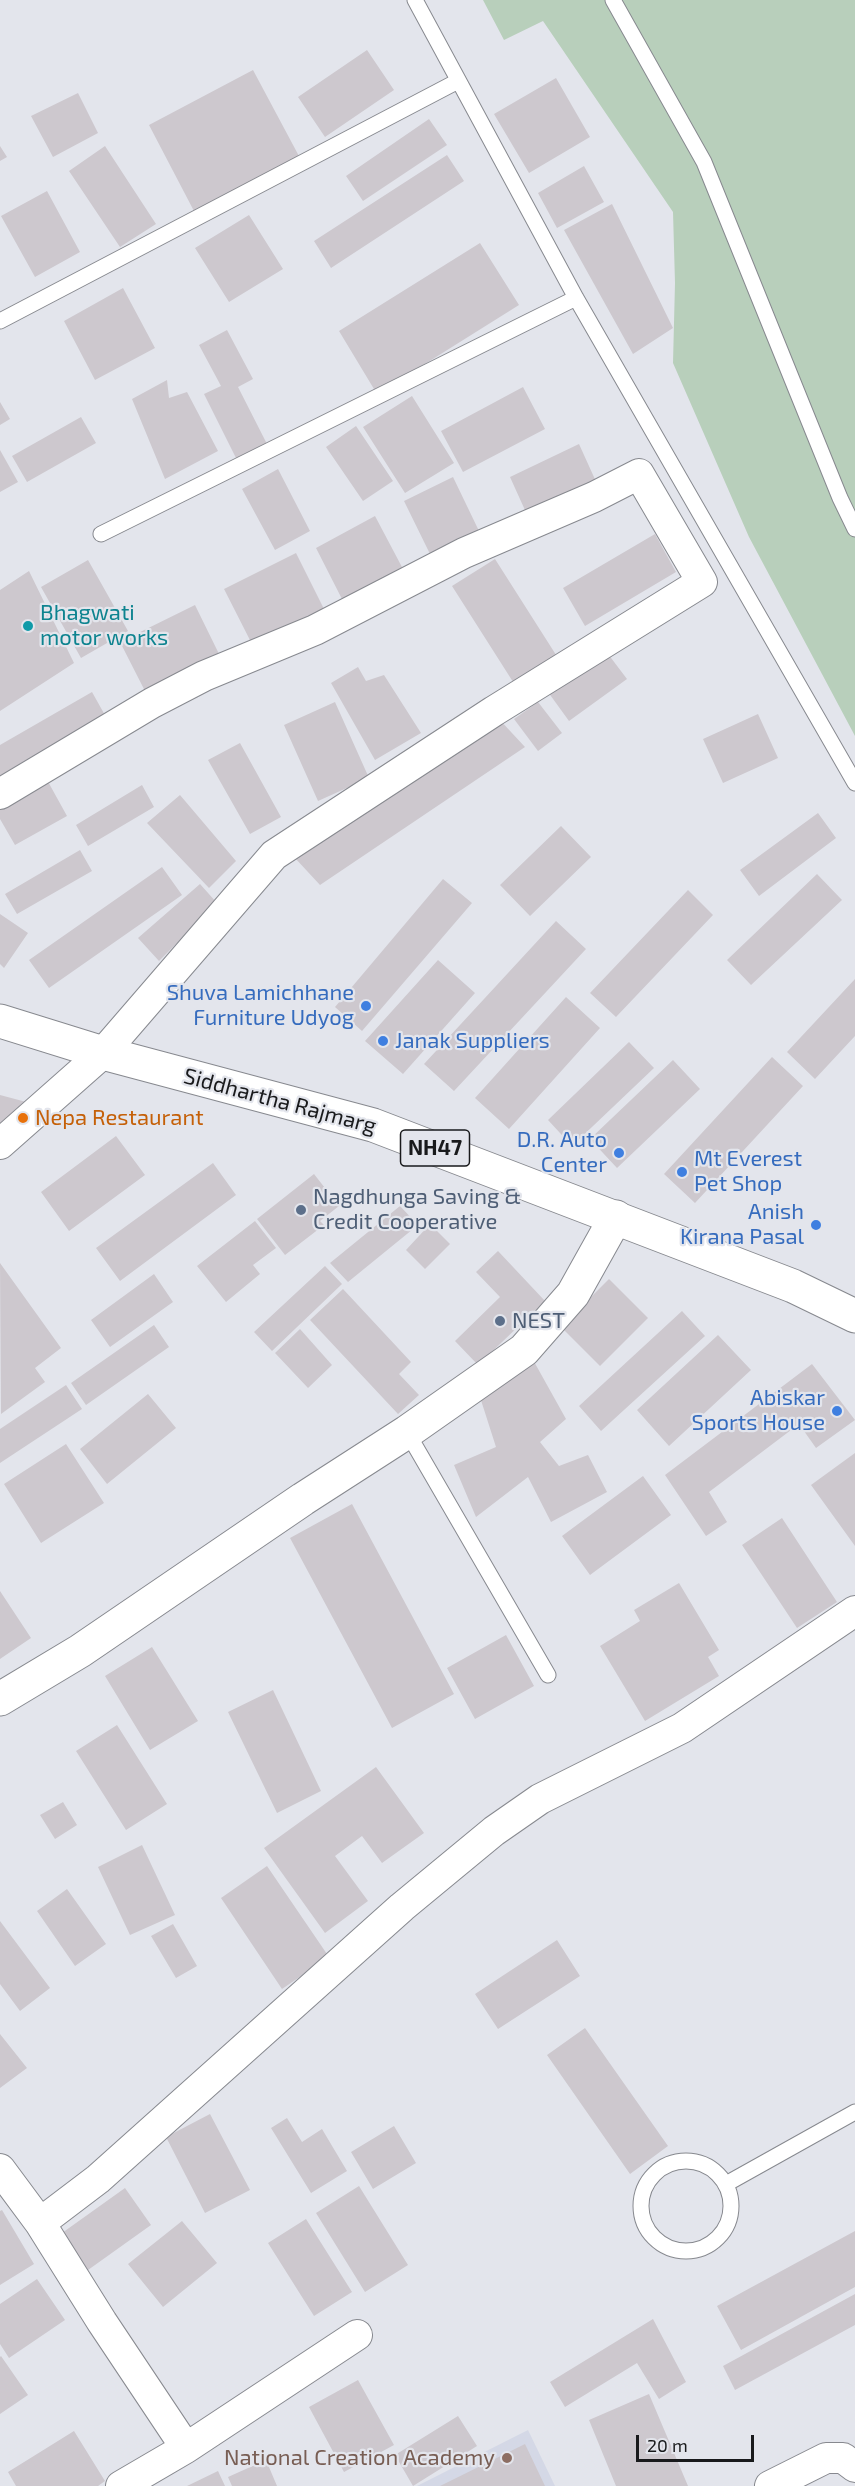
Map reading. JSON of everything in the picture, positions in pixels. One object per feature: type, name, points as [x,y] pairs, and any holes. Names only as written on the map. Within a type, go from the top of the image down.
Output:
[{"type":"main road","name":"Siddhartha Rajmarg","points":[[0,1021],[103,1053],[373,1125],[793,1286],[855,1316]]},
{"type":"main road","points":[[0,1699],[80,1651],[303,1499],[407,1432],[524,1350],[573,1294],[616,1217]]},
{"type":"street","points":[[0,794],[152,703],[204,676],[315,630],[464,553],[639,474],[702,582],[504,705],[274,855],[103,1053],[0,1144]]},
{"type":"street","points":[[40,2223],[98,2179],[358,1946],[494,1831],[540,1799],[682,1728],[855,1611]]},
{"type":"street","points":[[0,2169],[40,2223],[102,2322],[186,2448]]},
{"type":"street","points":[[122,2486],[186,2448],[357,2335]]},
{"type":"street","points":[[770,2486],[826,2458],[843,2458],[855,2467]]},
{"type":"lane","points":[[415,0],[576,298],[855,783]]},
{"type":"lane","points":[[613,0],[704,162],[840,498],[855,529]]},
{"type":"lane","points":[[0,321],[458,81]]},
{"type":"lane","points":[[101,534],[576,298]]},
{"type":"lane","points":[[407,1432],[548,1675]]},
{"type":"lane","points":[[726,2184],[855,2112]]},
{"type":"lane","points":[[682,2160],[700,2162],[715,2170],[726,2184],[732,2198],[729,2221],[726,2229],[716,2241],[702,2249],[689,2252],[676,2251],[653,2238],[645,2227],[640,2210],[643,2192],[651,2177],[664,2165],[682,2160]]},
{"type":"shaded area","name":"National Creation Academy","points":[[528,2430],[555,2486],[417,2486]]},
{"type":"green space","points":[[483,0],[855,0],[855,736],[749,537],[673,363],[675,283],[673,212],[543,21],[504,40]]},
{"type":"building","points":[[367,50],[394,90],[325,137],[298,97]]},
{"type":"building","points":[[253,70],[300,158],[195,213],[149,125]]},
{"type":"building","points":[[556,78],[590,137],[529,173],[494,114]]},
{"type":"building","points":[[78,93],[98,133],[53,157],[31,116]]},
{"type":"building","points":[[429,119],[447,145],[363,201],[346,176]]},
{"type":"building","points":[[0,146],[7,157],[0,161]]},
{"type":"building","points":[[105,146],[156,224],[120,247],[69,171]]},
{"type":"building","points":[[447,155],[464,181],[331,268],[314,241]]},
{"type":"building","points":[[584,166],[604,202],[557,228],[538,193]]},
{"type":"building","points":[[47,191],[80,252],[35,277],[1,216]]},
{"type":"building","points":[[612,204],[673,328],[633,354],[564,230]]},
{"type":"building","points":[[249,215],[283,269],[229,302],[195,248]]},
{"type":"building","points":[[480,243],[519,305],[377,394],[339,331]]},
{"type":"building","points":[[123,288],[155,348],[95,380],[64,321]]},
{"type":"building","points":[[227,330],[253,379],[238,387],[267,444],[237,460],[204,394],[221,386],[199,345]]},
{"type":"building","points":[[167,380],[169,398],[187,392],[218,451],[165,479],[132,399]]},
{"type":"building","points":[[523,387],[545,429],[463,472],[441,431]]},
{"type":"building","points":[[412,396],[454,463],[405,493],[363,427]]},
{"type":"building","points":[[0,402],[10,419],[0,425]]},
{"type":"building","points":[[81,417],[96,443],[27,482],[12,456]]},
{"type":"building","points":[[356,426],[393,481],[363,501],[326,447]]},
{"type":"building","points":[[579,444],[598,486],[529,519],[510,477]]},
{"type":"building","points":[[0,450],[18,482],[0,492]]},
{"type":"building","points":[[278,469],[310,531],[275,550],[242,489]]},
{"type":"building","points":[[453,477],[479,531],[430,554],[404,501]]},
{"type":"building","points":[[375,516],[403,569],[343,601],[316,548]]},
{"type":"building","points":[[655,534],[676,572],[585,626],[563,588]]},
{"type":"building","points":[[296,553],[325,611],[254,648],[224,589]]},
{"type":"building","points":[[495,559],[558,658],[515,685],[452,586]]},
{"type":"building","points":[[88,560],[128,631],[81,658],[41,587]]},
{"type":"building","name":"Bhagwati motor works","points":[[29,571],[74,663],[0,711],[0,590]]},
{"type":"building","points":[[195,605],[220,656],[146,693],[120,642]]},
{"type":"building","points":[[605,650],[627,679],[569,721],[548,692]]},
{"type":"building","points":[[358,667],[366,681],[384,675],[421,733],[375,760],[331,683]]},
{"type":"building","points":[[92,692],[106,717],[0,778],[0,745]]},
{"type":"building","points":[[335,702],[369,778],[318,801],[284,725]]},
{"type":"building","points":[[538,702],[562,733],[538,751],[514,719]]},
{"type":"building","points":[[758,714],[778,758],[723,783],[703,739]]},
{"type":"building","points":[[498,718],[525,747],[320,885],[295,858]]},
{"type":"building","points":[[240,743],[281,817],[250,834],[208,760]]},
{"type":"building","points":[[46,778],[67,816],[15,845],[0,819],[0,804]]},
{"type":"building","points":[[142,785],[154,807],[88,846],[76,825]]},
{"type":"building","points":[[180,795],[236,861],[209,888],[147,823]]},
{"type":"building","points":[[818,813],[836,838],[759,896],[740,870]]},
{"type":"building","points":[[561,826],[591,857],[530,916],[500,885]]},
{"type":"building","points":[[80,850],[92,871],[17,914],[5,894]]},
{"type":"building","points":[[162,867],[182,895],[49,988],[29,960]]},
{"type":"building","points":[[817,874],[842,900],[751,985],[727,960]]},
{"type":"building","points":[[443,879],[472,903],[362,1031],[335,1007]]},
{"type":"building","points":[[200,884],[217,903],[159,961],[138,938]]},
{"type":"building","points":[[688,890],[713,915],[616,1017],[590,993]]},
{"type":"building","points":[[0,914],[28,933],[4,968],[0,964]]},
{"type":"building","points":[[556,921],[586,949],[454,1091],[424,1064]]},
{"type":"building","points":[[438,960],[475,993],[403,1074],[365,1041]]},
{"type":"building","points":[[855,979],[855,1036],[815,1079],[787,1052]]},
{"type":"building","points":[[566,997],[600,1028],[509,1129],[475,1098]]},
{"type":"building","points":[[629,1042],[654,1068],[572,1146],[548,1120]]},
{"type":"building","points":[[772,1057],[803,1086],[695,1203],[664,1174]]},
{"type":"building","points":[[673,1060],[700,1089],[617,1168],[590,1139]]},
{"type":"building","points":[[0,1095],[30,1103],[0,1132]]},
{"type":"building","points":[[116,1136],[145,1175],[69,1231],[41,1192]]},
{"type":"building","points":[[213,1163],[236,1195],[120,1281],[96,1248]]},
{"type":"building","points":[[314,1174],[339,1206],[320,1221],[324,1225],[285,1255],[257,1219]]},
{"type":"building","points":[[400,1206],[418,1225],[348,1282],[330,1263]]},
{"type":"building","points":[[255,1221],[276,1248],[253,1265],[260,1274],[226,1302],[197,1266]]},
{"type":"building","points":[[430,1224],[450,1244],[425,1269],[406,1250]]},
{"type":"building","name":"NEST","points":[[498,1251],[545,1301],[478,1365],[455,1341],[500,1297],[476,1272]]},
{"type":"building","points":[[0,1263],[61,1348],[35,1368],[45,1382],[1,1414]]},
{"type":"building","points":[[325,1266],[342,1284],[272,1351],[254,1332]]},
{"type":"building","points":[[154,1274],[173,1302],[110,1347],[91,1320]]},
{"type":"building","points":[[609,1279],[648,1318],[600,1366],[561,1327]]},
{"type":"building","points":[[343,1289],[411,1362],[399,1374],[419,1395],[398,1414],[310,1320]]},
{"type":"building","points":[[682,1311],[705,1336],[601,1431],[579,1406]]},
{"type":"building","points":[[154,1325],[169,1347],[86,1405],[71,1383]]},
{"type":"building","points":[[300,1329],[332,1365],[308,1388],[275,1353]]},
{"type":"building","points":[[718,1335],[751,1370],[669,1446],[637,1410]]},
{"type":"building","points":[[532,1358],[566,1419],[540,1442],[559,1466],[588,1455],[607,1492],[551,1522],[528,1477],[476,1517],[454,1465],[496,1447],[479,1394]]},
{"type":"building","points":[[812,1364],[855,1420],[816,1448],[799,1424],[709,1492],[727,1522],[706,1536],[665,1475]]},
{"type":"building","points":[[66,1385],[82,1409],[0,1463],[0,1429]]},
{"type":"building","points":[[148,1394],[176,1428],[107,1484],[80,1449]]},
{"type":"building","points":[[66,1444],[104,1503],[41,1543],[4,1484]]},
{"type":"building","points":[[855,1453],[855,1546],[811,1485]]},
{"type":"building","points":[[643,1476],[671,1515],[590,1575],[562,1536]]},
{"type":"building","points":[[352,1504],[454,1694],[392,1728],[290,1538]]},
{"type":"building","points":[[782,1518],[837,1602],[797,1628],[742,1545]]},
{"type":"building","points":[[679,1583],[719,1650],[708,1657],[719,1676],[645,1721],[600,1646],[640,1621],[634,1610]]},
{"type":"building","points":[[0,1591],[31,1638],[0,1659]]},
{"type":"building","points":[[506,1635],[534,1686],[475,1719],[447,1668]]},
{"type":"building","points":[[152,1647],[198,1721],[150,1750],[105,1676]]},
{"type":"building","points":[[273,1690],[321,1791],[277,1813],[228,1712]]},
{"type":"building","points":[[117,1725],[167,1804],[126,1830],[76,1751]]},
{"type":"building","points":[[376,1767],[424,1833],[382,1863],[362,1836],[335,1856],[368,1901],[325,1933],[264,1848]]},
{"type":"building","points":[[63,1802],[77,1825],[55,1839],[40,1815]]},
{"type":"building","points":[[142,1845],[175,1915],[130,1935],[98,1867]]},
{"type":"building","points":[[267,1866],[329,1957],[282,1989],[221,1898]]},
{"type":"building","points":[[67,1889],[106,1944],[75,1966],[37,1911]]},
{"type":"building","points":[[0,1921],[50,1988],[20,2011],[0,1984]]},
{"type":"building","points":[[173,1924],[197,1966],[176,1978],[151,1936]]},
{"type":"building","points":[[557,1940],[580,1976],[498,2029],[475,1994]]},
{"type":"building","points":[[585,2028],[668,2146],[630,2174],[547,2055]]},
{"type":"building","points":[[0,2034],[27,2068],[0,2088]]},
{"type":"building","points":[[210,2114],[250,2190],[205,2213],[166,2137]]},
{"type":"building","points":[[287,2118],[302,2142],[322,2129],[347,2171],[311,2193],[271,2128]]},
{"type":"building","points":[[394,2126],[416,2163],[373,2189],[351,2152]]},
{"type":"building","points":[[359,2186],[408,2265],[365,2292],[316,2213]]},
{"type":"building","points":[[125,2188],[151,2225],[88,2270],[62,2233]]},
{"type":"building","points":[[2,2210],[34,2264],[0,2285],[0,2211]]},
{"type":"building","points":[[306,2219],[352,2292],[314,2316],[268,2243]]},
{"type":"building","points":[[182,2221],[217,2263],[163,2307],[128,2264]]},
{"type":"building","points":[[855,2231],[855,2287],[741,2350],[717,2306]]},
{"type":"building","points":[[37,2279],[65,2320],[9,2358],[0,2344],[0,2304]]},
{"type":"building","points":[[855,2294],[855,2325],[735,2390],[723,2366]]},
{"type":"building","points":[[653,2319],[686,2382],[659,2399],[637,2363],[565,2407],[550,2382]]},
{"type":"building","points":[[0,2357],[28,2395],[0,2414]]},
{"type":"building","points":[[358,2380],[394,2445],[344,2472],[309,2407]]},
{"type":"building","points":[[649,2394],[688,2486],[616,2486],[589,2420]]},
{"type":"building","points":[[458,2416],[477,2446],[413,2486],[395,2455]]},
{"type":"building","points":[[74,2431],[105,2481],[98,2486],[16,2486],[8,2472]]},
{"type":"building","points":[[525,2444],[545,2486],[440,2486]]},
{"type":"building","points":[[266,2460],[277,2486],[232,2486],[228,2477]]},
{"type":"building","points":[[218,2471],[225,2486],[187,2486]]},
{"type":"place","name":"Bhagwati motor works","points":[[28,626]]},
{"type":"place","name":"Shuva Lamichhane Furniture Udyog","points":[[366,1006]]},
{"type":"place","name":"Janak Suppliers","points":[[383,1041]]},
{"type":"place","name":"Nepa Restaurant","points":[[23,1118]]},
{"type":"place","name":"D.R. Auto Center","points":[[619,1153]]},
{"type":"place","name":"Mt Everest Pet Shop","points":[[682,1172]]},
{"type":"place","name":"Nagdhunga Saving & Credit Cooperative","points":[[301,1210]]},
{"type":"place","name":"Anish Kirana Pasal","points":[[816,1225]]},
{"type":"place","name":"NEST","points":[[500,1321]]},
{"type":"place","name":"Abiskar Sports House","points":[[837,1411]]},
{"type":"place","name":"National Creation Academy","points":[[507,2458]]}]
